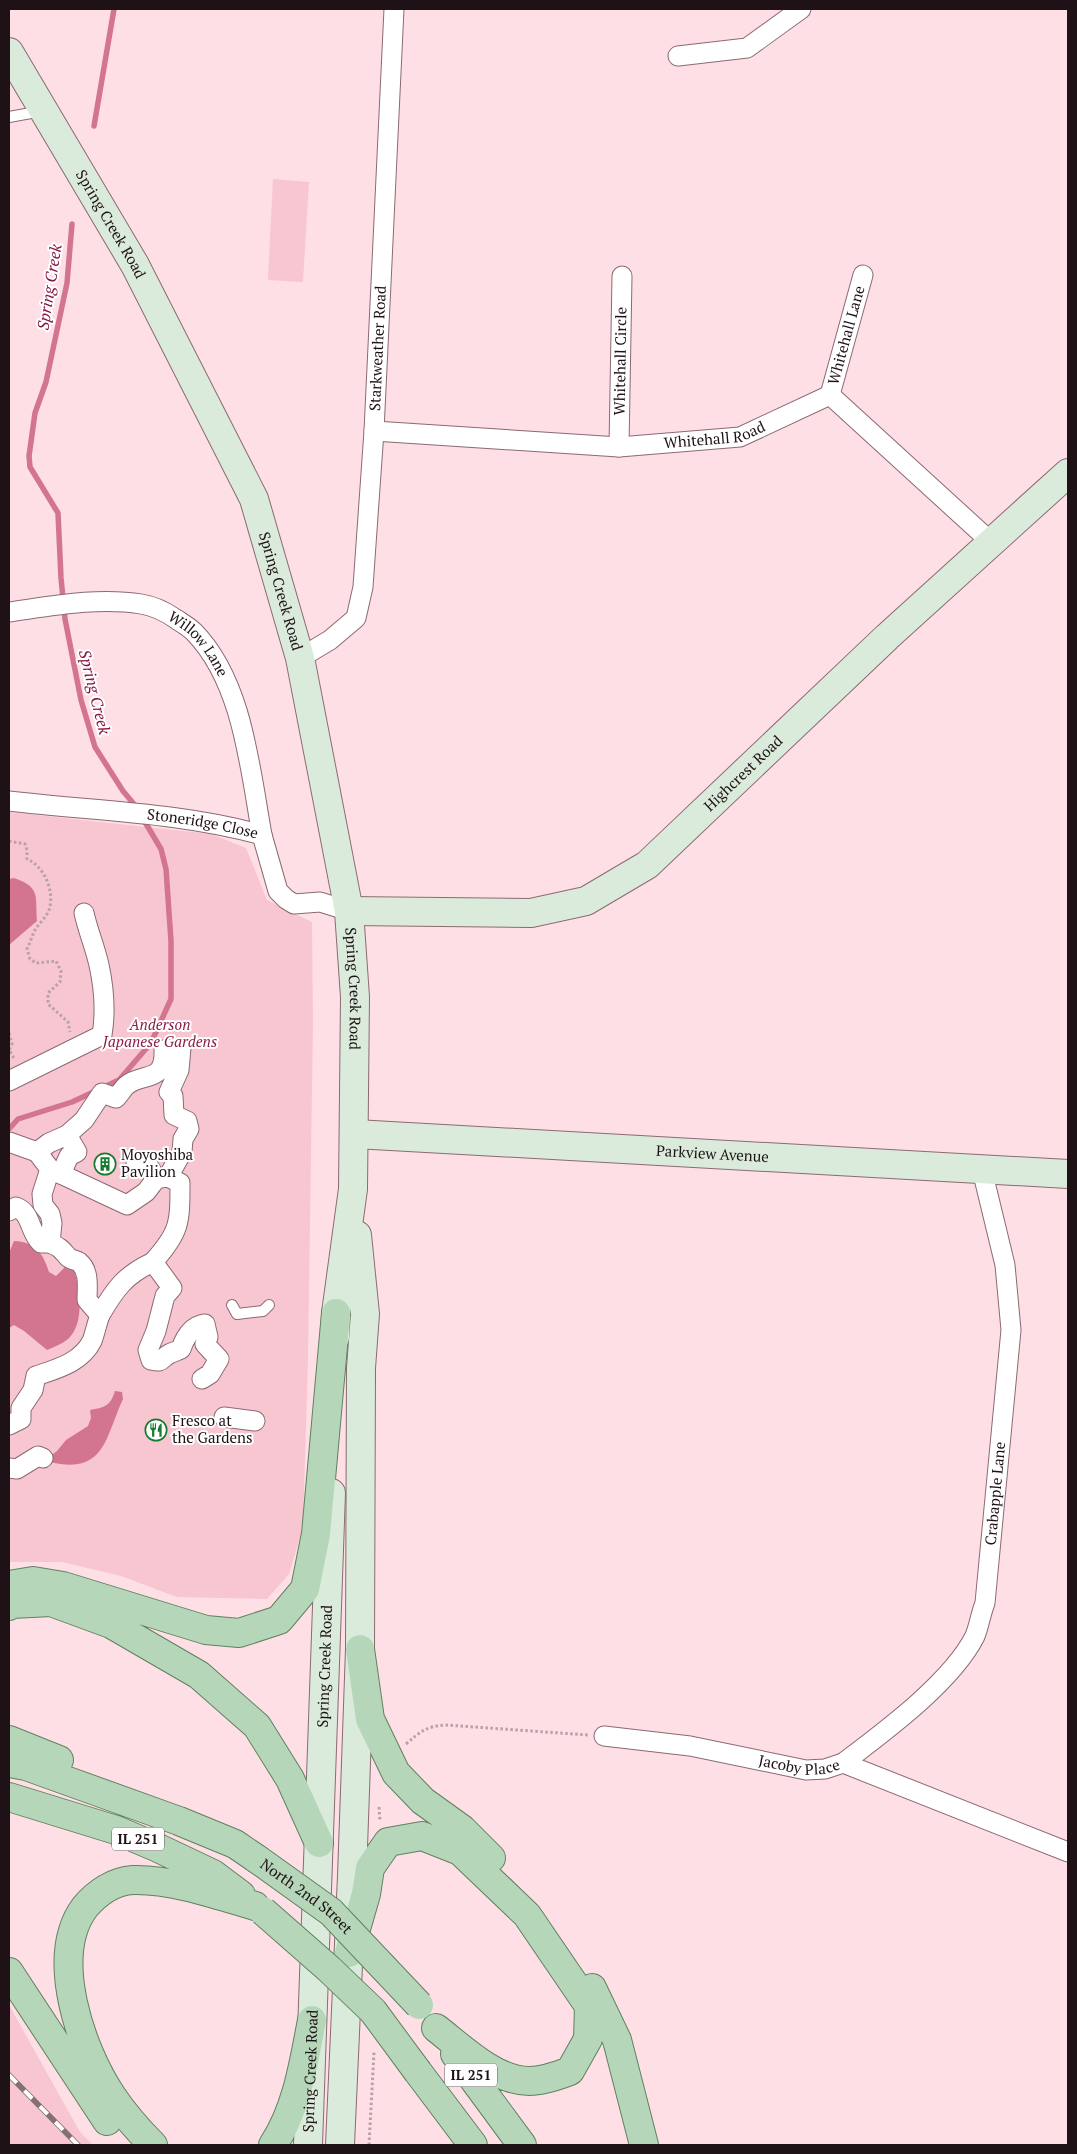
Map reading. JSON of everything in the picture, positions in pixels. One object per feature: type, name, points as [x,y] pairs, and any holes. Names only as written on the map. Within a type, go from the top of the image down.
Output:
[{"type":"main road","name":"Spring Creek Road","points":[[9,52],[135,265],[254,499],[300,658],[349,911],[355,997],[355,1134],[353,1189],[336,1313],[308,2145]]},
{"type":"main road","name":"Highcrest Road","points":[[349,911],[531,913],[586,901],[647,865],[887,637],[1068,473]]},
{"type":"main road","name":"Parkview Avenue","points":[[355,1134],[1068,1174]]},
{"type":"main road","name":"Spring Creek Road","points":[[340,2145],[360,1649],[361,1368],[365,1314],[353,1189]]},
{"type":"main road","points":[[9,1585],[33,1581],[63,1586],[206,1630],[239,1633],[279,1620],[305,1589],[316,1534],[336,1313]]},
{"type":"main road","points":[[9,1606],[12,1604],[51,1602],[111,1624],[199,1675],[257,1726],[290,1779],[319,1843]]},
{"type":"main road","points":[[360,1649],[370,1719],[396,1773],[424,1801],[462,1829],[538,1905],[586,1974],[617,2040],[644,2145]]},
{"type":"main road","points":[[9,1740],[195,1812],[234,1844]]},
{"type":"main road","name":"North 2nd Street","points":[[9,1764],[26,1766],[179,1821],[234,1844],[331,1912],[419,2005],[522,2145]]},
{"type":"main road","name":"IL 251","points":[[9,1797],[116,1830],[213,1874],[259,1909],[330,1969],[373,2011],[473,2145]]},
{"type":"main road","points":[[349,1953],[366,1894],[370,1868],[388,1842],[422,1836],[460,1850],[527,1915],[589,2006],[588,2039],[570,2072],[548,2078],[527,2081],[494,2072],[436,2028]]},
{"type":"main road","points":[[153,2145],[130,2121],[112,2096],[97,2071],[82,2038],[69,1972],[71,1941],[77,1919],[92,1898],[112,1885],[132,1880],[200,1890],[259,1909]]},
{"type":"main road","points":[[9,1972],[110,2124],[130,2145]]},
{"type":"main road","points":[[273,2145],[284,2128],[304,2065],[312,2020]]},
{"type":"main road","points":[[418,2072],[454,2145]]},
{"type":"street","name":"Starkweather Road","points":[[300,658],[330,640],[356,618],[362,587],[374,431],[394,9]]},
{"type":"street","points":[[678,56],[747,48],[801,9]]},
{"type":"street","name":"Whitehall Lane","points":[[830,394],[863,274]]},
{"type":"street","name":"Whitehall Circle","points":[[619,446],[622,276]]},
{"type":"street","name":"Whitehall Road","points":[[374,431],[619,446],[740,437],[830,394]]},
{"type":"street","points":[[830,394],[991,542]]},
{"type":"street","name":"Willow Lane","points":[[9,612],[92,602],[144,604],[166,613],[194,631],[216,661],[230,688],[240,724],[262,835]]},
{"type":"street","name":"Stoneridge Close","points":[[9,801],[157,815],[226,824],[262,835],[278,891],[286,899],[294,904],[320,902],[349,911]]},
{"type":"street","points":[[16,1078],[102,1034],[105,1003],[99,964],[84,912]]},
{"type":"street","points":[[181,1048],[179,1070],[169,1092],[173,1096],[174,1114],[187,1121],[189,1129],[183,1138],[182,1152],[162,1178],[146,1192],[126,1204],[56,1171],[23,1147],[49,1143],[67,1134],[84,1120],[102,1093],[116,1098],[128,1084],[150,1076],[160,1069],[164,1061],[164,1050],[181,1048]]},
{"type":"street","points":[[50,1244],[52,1223],[50,1214],[43,1206],[42,1194],[56,1171],[69,1156],[77,1152],[67,1134]]},
{"type":"street","points":[[9,1425],[21,1419],[21,1408],[33,1390],[36,1376],[63,1368],[81,1355],[91,1342],[100,1315],[115,1289],[126,1277],[153,1262],[169,1244],[180,1218],[180,1183],[162,1178],[148,1165],[136,1163]]},
{"type":"street","name":"Crabapple Lane","points":[[843,1763],[910,1710],[954,1668],[975,1635],[985,1603],[1011,1330],[1005,1265],[982,1170]]},
{"type":"street","points":[[9,1211],[16,1207],[23,1209],[28,1216],[34,1237],[41,1243],[62,1248],[70,1258],[79,1262],[85,1270],[88,1282],[87,1300],[100,1315]]},
{"type":"street","points":[[153,1262],[172,1288],[165,1296],[156,1331],[148,1350],[151,1360],[158,1362],[164,1360],[168,1354],[177,1352],[181,1349],[185,1339],[198,1325],[204,1324],[208,1337],[205,1344],[219,1359],[210,1374],[202,1379]]},
{"type":"street","points":[[224,1417],[255,1421]]},
{"type":"street","points":[[9,1468],[17,1470],[38,1456],[43,1458]]},
{"type":"street","name":"Jacoby Place","points":[[604,1736],[708,1749],[806,1770],[825,1769],[843,1763],[1068,1852]]},
{"type":"lane","points":[[9,117],[43,111]]},
{"type":"lane","points":[[232,1305],[237,1314],[263,1311],[269,1305]]},
{"type":"path","points":[[9,841],[25,844],[27,859],[40,869],[46,879],[51,899],[48,912],[35,930],[27,949],[30,959],[36,963],[56,962],[61,971],[60,982],[48,993],[48,1004],[68,1022],[74,1050]]},
{"type":"path","points":[[9,1033],[12,1044],[9,1050],[16,1078]]},
{"type":"path","points":[[389,1758],[422,1730],[431,1726],[446,1725],[604,1736]]},
{"type":"path","points":[[378,1803],[383,1849]]},
{"type":"path","points":[[369,2145],[374,2046]]},
{"type":"green space","points":[[273,179],[309,182],[303,282],[268,280]]},
{"type":"green space","name":"Anderson Japanese Gardens","points":[[9,812],[211,834],[246,848],[267,900],[312,922],[313,1024],[308,1356],[303,1527],[289,1574],[267,1599],[177,1597],[121,1576],[62,1562],[9,1562]]},
{"type":"green space","points":[[9,2005],[80,2132],[93,2145],[9,2145]]},
{"type":"shaded area","points":[[14,878],[23,881],[33,889],[36,899],[37,921],[9,945],[9,879]]},
{"type":"shaded area","points":[[14,1241],[33,1246],[41,1254],[49,1272],[56,1276],[65,1267],[74,1270],[80,1306],[77,1324],[68,1339],[47,1350],[14,1325],[9,1328],[9,1253]]},
{"type":"shaded area","points":[[115,1391],[122,1392],[123,1399],[106,1440],[93,1458],[82,1463],[68,1465],[50,1462],[49,1457],[66,1440],[88,1426],[91,1418],[90,1410],[107,1405]]},
{"type":"waterway","name":"Spring Creek","points":[[94,126],[114,9]]},
{"type":"waterway","name":"Spring Creek","points":[[72,224],[67,283],[46,382],[35,413],[29,456],[30,467],[58,513],[65,619],[81,700],[95,747],[123,791],[138,809]]},
{"type":"waterway","name":"Spring Creek","points":[[9,1129],[18,1119],[72,1102],[119,1080],[151,1043],[171,999],[171,941],[166,869],[161,849],[142,817]]},
{"type":"railway","points":[[9,2075],[78,2145]]},
{"type":"place","name":"Moyoshiba Pavilion","points":[[105,1164]]},
{"type":"place","name":"Fresco at the Gardens","points":[[156,1430]]}]
